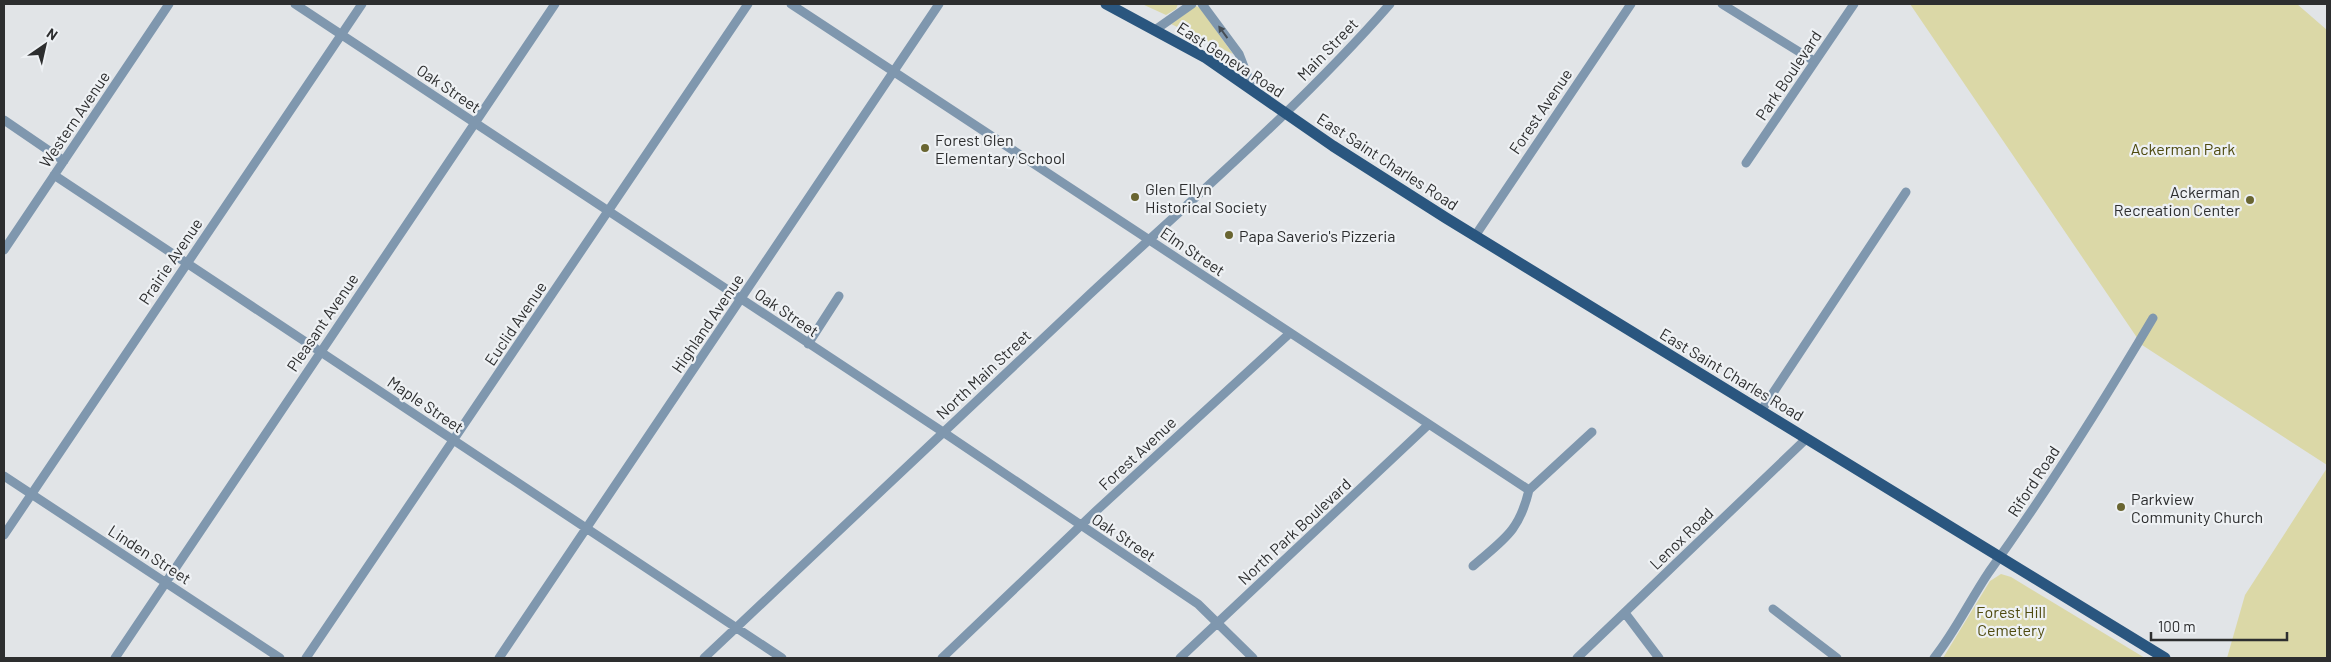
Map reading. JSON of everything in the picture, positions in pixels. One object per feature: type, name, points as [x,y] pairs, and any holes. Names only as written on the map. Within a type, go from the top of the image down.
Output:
[{"type":"main road","name":"East Geneva Road","points":[[1106,4],[1206,58],[1284,113]]},
{"type":"main road","name":"East Saint Charles Road","points":[[1284,113],[1475,236],[2165,658]]},
{"type":"street","name":"Western Avenue","points":[[4,250],[169,4]]},
{"type":"street","name":"Oak Street","points":[[294,4],[943,432],[1198,604],[1253,658]]},
{"type":"street","name":"Prairie Avenue","points":[[4,536],[362,4]]},
{"type":"street","name":"Pleasant Avenue","points":[[115,658],[555,4]]},
{"type":"street","name":"Euclid Avenue","points":[[306,658],[748,4]]},
{"type":"street","name":"Elm Street","points":[[791,4],[1289,334],[1529,490]]},
{"type":"street","name":"Highland Avenue","points":[[499,658],[939,4]]},
{"type":"street","points":[[1155,30],[1192,4]]},
{"type":"street","points":[[1202,4],[1239,54],[1253,90]]},
{"type":"street","name":"Main Street","points":[[1284,113],[1339,60],[1390,4]]},
{"type":"street","name":"Forest Avenue","points":[[1475,236],[1631,4]]},
{"type":"street","points":[[1722,4],[1814,61]]},
{"type":"street","name":"Park Boulevard","points":[[1746,163],[1854,4]]},
{"type":"street","name":"North Main Street","points":[[704,658],[1284,113]]},
{"type":"street","points":[[4,120],[64,161]]},
{"type":"street","name":"Maple Street","points":[[54,176],[782,658]]},
{"type":"street","points":[[1761,411],[1906,192]]},
{"type":"street","points":[[808,344],[839,296]]},
{"type":"street","name":"Riford Road","points":[[1934,658],[2115,383],[2154,318]]},
{"type":"street","name":"Forest Avenue","points":[[942,658],[1289,334]]},
{"type":"street","name":"North Park Boulevard","points":[[1180,658],[1428,425]]},
{"type":"street","points":[[1473,566],[1516,526],[1523,514],[1529,490],[1592,432]]},
{"type":"street","name":"Lenox Road","points":[[1577,658],[1806,439]]},
{"type":"street","name":"Linden Street","points":[[4,476],[280,658]]},
{"type":"street","points":[[1773,609],[1837,658]]},
{"type":"street","points":[[1625,613],[1659,658]]},
{"type":"green space","points":[[1142,4],[1178,4],[1176,9],[1166,15]]},
{"type":"green space","name":"Ackerman Park","points":[[1910,4],[2297,4],[2327,30],[2327,465],[2142,345]]},
{"type":"green space","points":[[1196,6],[1200,8],[1233,54],[1171,24]]},
{"type":"green space","points":[[2327,468],[2327,658],[2227,658],[2245,595]]},
{"type":"green space","name":"Forest Hill Cemetery","points":[[2001,574],[2011,577],[2145,658],[1943,658],[1990,581]]},
{"type":"place","name":"Forest Glen Elementary School","points":[[925,148]]},
{"type":"place","name":"Glen Ellyn Historical Society","points":[[1135,197]]},
{"type":"place","name":"Ackerman Recreation Center","points":[[2250,200]]},
{"type":"place","name":"Papa Saverio's Pizzeria","points":[[1229,235]]},
{"type":"place","name":"Parkview Community Church","points":[[2121,507]]}]
